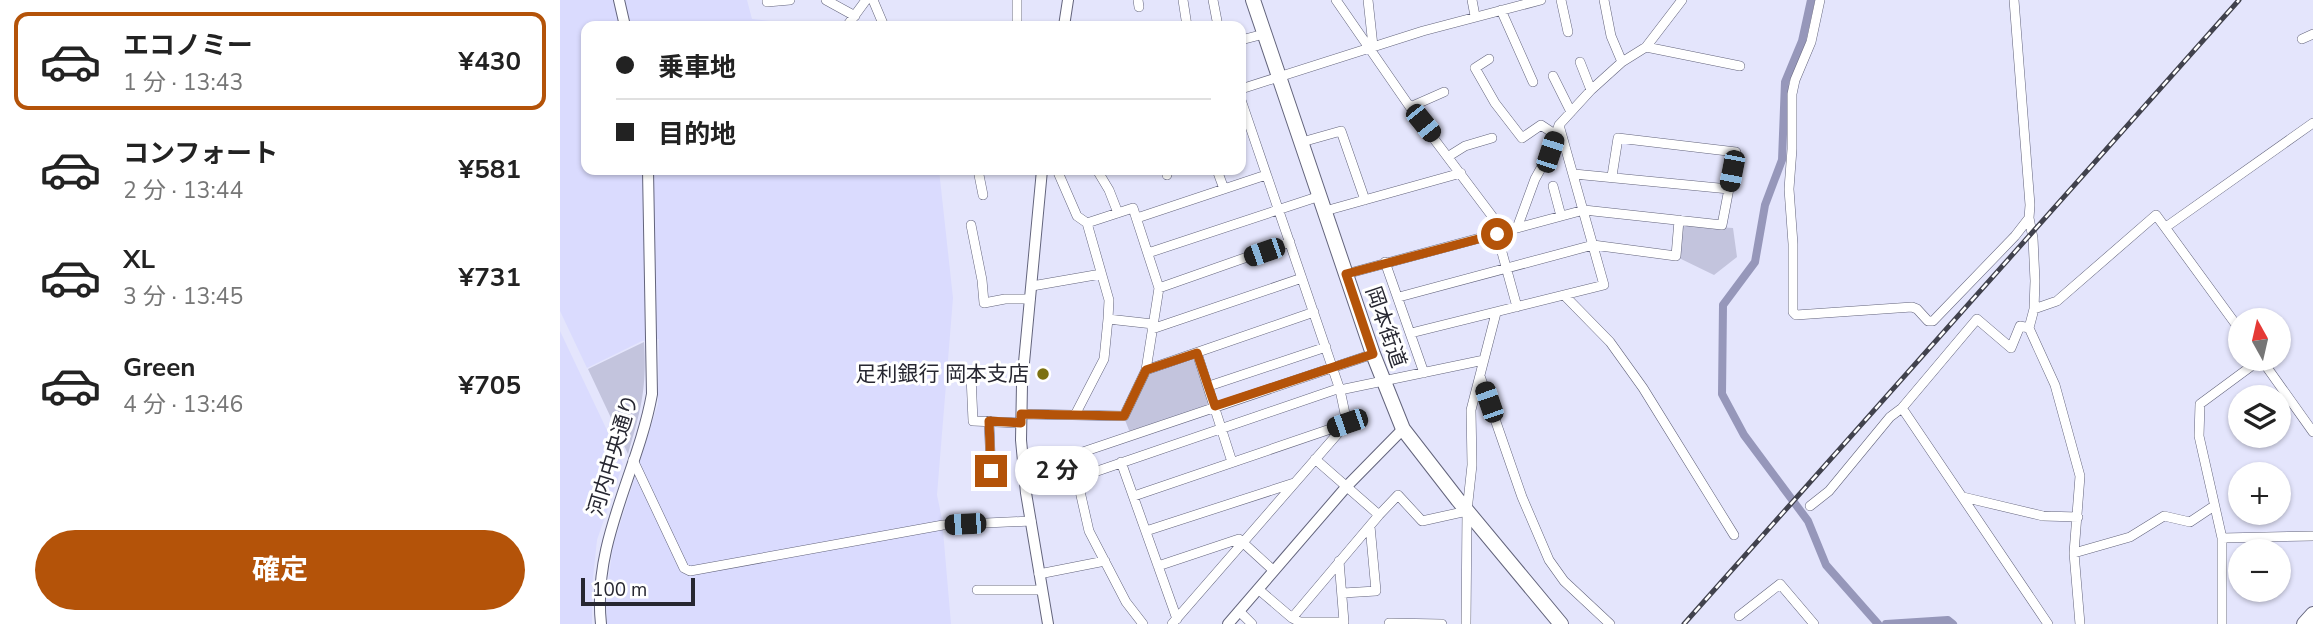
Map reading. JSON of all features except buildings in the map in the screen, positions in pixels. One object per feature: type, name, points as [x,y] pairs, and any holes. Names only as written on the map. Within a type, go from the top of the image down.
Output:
[{"type":"main road","name":"岡本街道","points":[[1253,0],[1383,383],[1403,429],[1561,624]]},
{"type":"main road","points":[[2304,624],[2313,614]]},
{"type":"street","points":[[619,0],[624,21]]},
{"type":"street","points":[[767,0],[790,0]]},
{"type":"street","points":[[826,0],[855,16]]},
{"type":"street","points":[[851,21],[866,0]]},
{"type":"street","points":[[873,0],[882,21]]},
{"type":"street","points":[[1017,0],[1017,21]]},
{"type":"street","points":[[1064,21],[1068,0]]},
{"type":"street","points":[[1183,0],[1186,21]]},
{"type":"street","points":[[1213,0],[1217,21]]},
{"type":"street","points":[[1336,0],[1409,107],[1492,215],[1517,307]]},
{"type":"street","points":[[1368,0],[1371,48]]},
{"type":"street","points":[[1472,0],[1475,16]]},
{"type":"street","points":[[1246,88],[1475,16],[1541,0]]},
{"type":"street","points":[[1561,0],[1568,32]]},
{"type":"street","points":[[1604,0],[1611,36],[1622,62]]},
{"type":"street","points":[[1517,228],[1535,179],[1550,152],[1558,130],[1571,112],[1622,62],[1646,47],[1682,0]]},
{"type":"street","points":[[1820,0],[1811,42],[1792,94],[1792,149],[1788,189],[1793,244],[1793,312],[1796,316],[1912,307],[1928,321],[1933,321],[2029,218]]},
{"type":"street","points":[[2014,0],[2029,218],[2035,258],[2034,309],[2029,328],[2055,385],[2080,476],[2074,553],[2080,624]]},
{"type":"street","points":[[1501,10],[1533,82]]},
{"type":"street","points":[[1246,39],[1264,34]]},
{"type":"street","points":[[2302,39],[2313,34]]},
{"type":"street","points":[[1646,47],[1740,66]]},
{"type":"street","points":[[1489,60],[1475,68],[1494,103],[1522,138],[1541,125],[1558,130]]},
{"type":"street","points":[[1580,62],[1591,90]]},
{"type":"street","points":[[1553,76],[1571,112]]},
{"type":"street","points":[[1409,107],[1444,92]]},
{"type":"street","points":[[1246,115],[1340,389],[1347,423]]},
{"type":"street","points":[[2166,227],[2313,123]]},
{"type":"street","points":[[1411,333],[1604,285],[1574,174],[1558,130]]},
{"type":"street","points":[[1302,142],[1341,131],[1365,200]]},
{"type":"street","points":[[1449,156],[1465,146],[1492,138]]},
{"type":"street","points":[[1346,274],[1584,210],[1722,225],[1736,152],[1618,138],[1612,176]]},
{"type":"street","points":[[1325,211],[1461,173]]},
{"type":"street","points":[[1574,174],[1729,189]]},
{"type":"street","name":"河内中央通り","points":[[601,624],[600,588],[606,546],[644,430],[652,394],[648,175]]},
{"type":"street","points":[[979,175],[983,195]]},
{"type":"street","points":[[1042,175],[1021,419],[1022,461],[1048,624]]},
{"type":"street","points":[[1059,175],[1077,216],[1087,223],[1109,300],[1104,359],[1075,415]]},
{"type":"street","points":[[1100,175],[1118,212]]},
{"type":"street","points":[[1219,175],[1224,189]]},
{"type":"street","points":[[1137,218],[1266,175]]},
{"type":"street","points":[[1553,186],[1561,216]]},
{"type":"street","points":[[1148,253],[1320,196]]},
{"type":"street","points":[[971,376],[973,421],[1075,415],[1124,416],[1146,370],[1159,288],[1133,208],[1087,223]]},
{"type":"street","points":[[2034,309],[2057,301],[2157,215],[2228,313]]},
{"type":"street","points":[[1399,297],[1593,246],[1676,256],[1679,220]]},
{"type":"street","points":[[971,225],[984,303],[1004,299],[1030,299]]},
{"type":"street","points":[[1159,288],[1290,243]]},
{"type":"street","points":[[1385,262],[1424,373]]},
{"type":"street","points":[[1032,286],[1101,274]]},
{"type":"street","points":[[1108,319],[1152,327],[1302,278]]},
{"type":"street","points":[[1564,295],[1610,342],[1643,388],[1734,535]]},
{"type":"street","points":[[1146,370],[1314,312]]},
{"type":"street","points":[[1466,624],[1467,511],[1472,465],[1471,410],[1496,313]]},
{"type":"street","points":[[1810,506],[1829,491],[1977,319],[2011,348],[2020,326],[2029,328]]},
{"type":"street","points":[[1209,386],[1326,347]]},
{"type":"street","points":[[1197,353],[1232,462]]},
{"type":"street","points":[[1074,455],[1373,354]]},
{"type":"street","points":[[1143,624],[1126,602],[1089,531],[1077,478],[1340,389],[1383,383],[1484,360]]},
{"type":"street","points":[[2222,624],[2222,538],[2199,436],[2200,404],[2245,371]]},
{"type":"street","points":[[2270,371],[2313,432]]},
{"type":"street","points":[[1480,376],[1522,497],[1549,560],[1564,581],[1610,624]]},
{"type":"street","points":[[1902,408],[2048,624]]},
{"type":"street","points":[[989,421],[991,471]]},
{"type":"street","points":[[1174,621],[1347,423]]},
{"type":"street","points":[[1134,496],[1347,423]]},
{"type":"street","points":[[1228,624],[1347,486],[1403,429]]},
{"type":"street","points":[[1315,459],[1379,515]]},
{"type":"street","points":[[633,460],[684,568],[690,571],[943,525],[1031,521]]},
{"type":"street","points":[[1121,462],[1158,566],[1174,621]]},
{"type":"street","points":[[1146,531],[1295,482]]},
{"type":"street","points":[[1292,618],[1398,495],[1422,521],[1467,511]]},
{"type":"street","points":[[1962,497],[2043,516],[2078,517]]},
{"type":"street","points":[[2074,553],[2130,537],[2164,516],[2190,522],[2214,506]]},
{"type":"street","points":[[1343,593],[1376,591],[1370,526]]},
{"type":"street","points":[[2222,538],[2313,536]]},
{"type":"street","points":[[1158,566],[1239,539],[1274,571]]},
{"type":"street","points":[[1039,574],[1105,561]]},
{"type":"street","points":[[1258,589],[1300,622],[1344,622],[1339,561]]},
{"type":"street","points":[[1739,616],[1780,583],[1814,624]]},
{"type":"street","points":[[977,590],[1042,590]]},
{"type":"street","points":[[1239,611],[1252,624]]},
{"type":"street","points":[[1389,623],[1442,624]]},
{"type":"shaded area","points":[[560,0],[747,0],[752,19],[771,21],[581,21],[581,175],[940,175],[953,298],[937,495],[942,519],[951,624],[607,624],[606,597],[613,546],[658,404],[659,339],[642,341],[587,368],[560,311]]},
{"type":"shaded area","points":[[1682,225],[1733,228],[1737,257],[1714,275],[1679,258]]},
{"type":"shaded area","points":[[560,331],[623,464],[597,540],[592,587],[592,624],[560,624]]},
{"type":"shaded area","points":[[644,342],[642,399],[628,454],[588,369]]},
{"type":"shaded area","points":[[1195,358],[1213,411],[1132,438],[1125,420],[1147,374]]},
{"type":"waterway","points":[[1811,0],[1802,41],[1785,82],[1782,160],[1765,205],[1755,262],[1723,305],[1722,394],[1744,435],[1808,521],[1826,565],[1878,624]]},
{"type":"waterway","points":[[1886,624],[1948,620],[1953,624]]},
{"type":"railway","points":[[1684,624],[2239,0]]},
{"type":"place","name":"足利銀行 岡本支店","points":[[1043,374]]},
{"type":"route","points":[[991,471],[989,421],[1021,423],[1021,414],[1124,416],[1146,370],[1197,353],[1215,406],[1373,354],[1346,274],[1497,234]]}]
